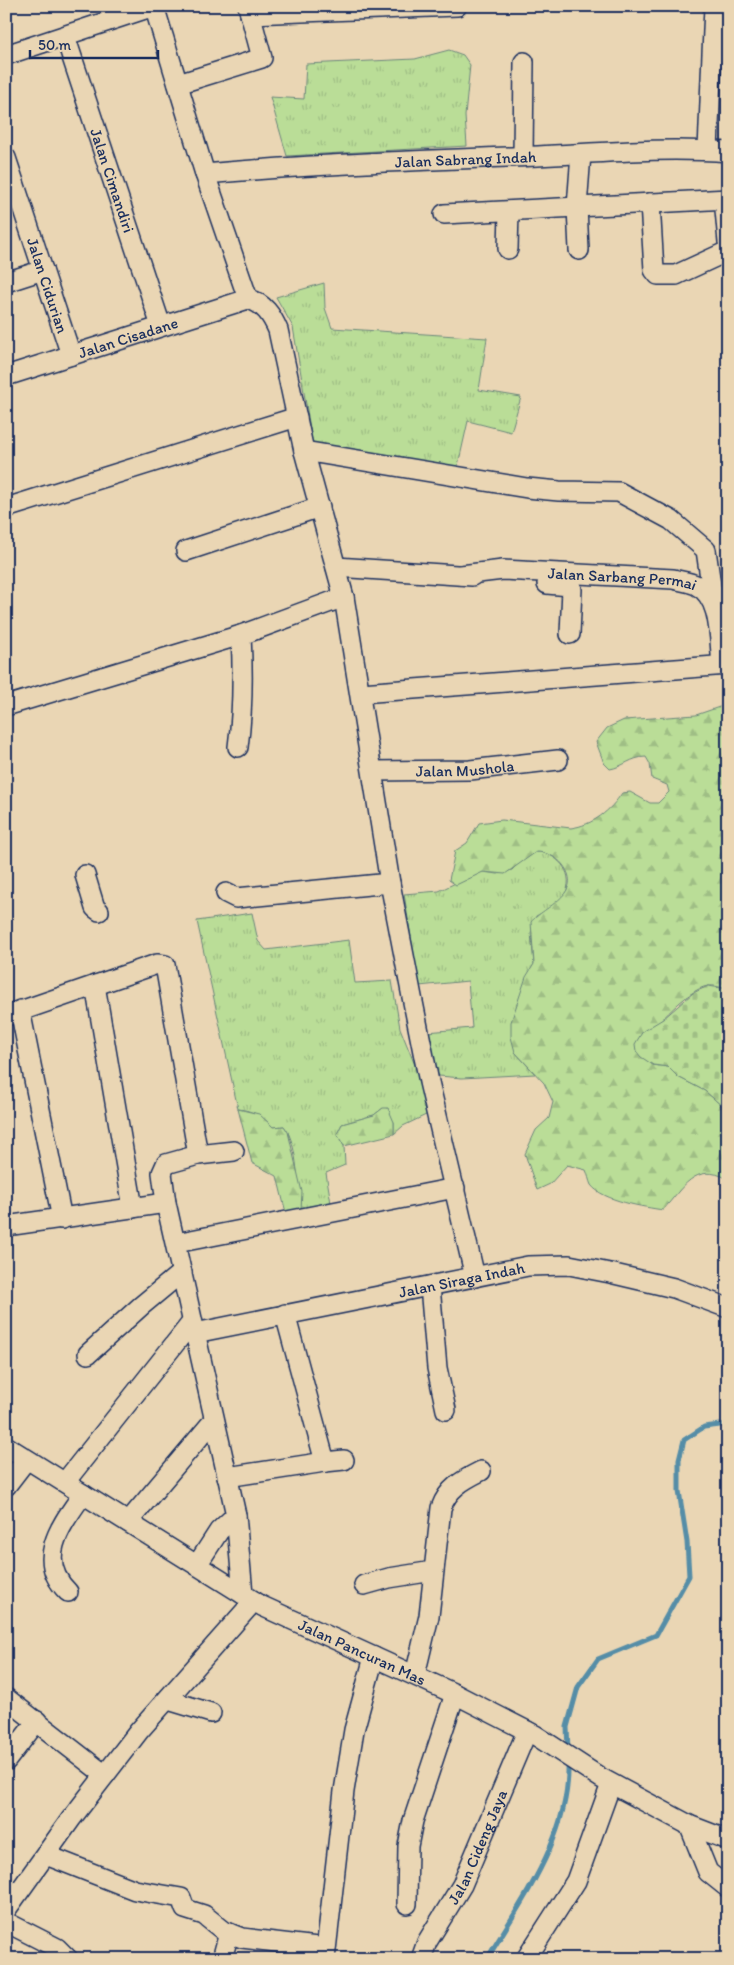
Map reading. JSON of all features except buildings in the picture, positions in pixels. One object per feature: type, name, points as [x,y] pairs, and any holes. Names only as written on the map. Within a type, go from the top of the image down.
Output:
[{"type":"street","points":[[6,55],[154,6],[205,174],[248,298],[257,301],[273,317],[278,330],[304,451],[344,597],[361,693],[390,883],[429,1082],[475,1277]]},
{"type":"street","points":[[178,84],[262,58],[249,10],[457,6]]},
{"type":"street","points":[[708,150],[719,97],[714,6]]},
{"type":"street","name":"Jalan Cimandiri","points":[[65,36],[161,326]]},
{"type":"street","points":[[523,156],[524,62]]},
{"type":"street","name":"Jalan Sabrang Indah","points":[[205,174],[302,166],[523,156],[708,150],[728,152]]},
{"type":"street","points":[[579,250],[577,207],[581,154]]},
{"type":"street","name":"Jalan Cidurian","points":[[6,158],[10,184],[43,270],[72,355]]},
{"type":"street","points":[[444,214],[726,199],[728,242]]},
{"type":"street","points":[[650,203],[654,270],[658,275],[676,275],[728,251]]},
{"type":"street","points":[[508,249],[509,211]]},
{"type":"street","points":[[6,282],[43,270]]},
{"type":"street","name":"Jalan Cisadane","points":[[6,376],[248,298]]},
{"type":"street","points":[[6,508],[297,417]]},
{"type":"street","points":[[304,451],[543,489],[619,492],[671,520],[706,550],[714,606]]},
{"type":"street","points":[[186,551],[320,507]]},
{"type":"street","points":[[336,567],[461,575],[570,586],[572,588],[570,634]]},
{"type":"street","name":"Jalan Sarbang Permai","points":[[461,575],[503,570],[673,579],[697,586],[709,594],[714,606],[725,665]]},
{"type":"street","points":[[6,706],[241,635],[344,597]]},
{"type":"street","points":[[238,747],[242,717],[241,635]]},
{"type":"street","points":[[361,693],[725,665]]},
{"type":"street","name":"Jalan Mushola","points":[[373,771],[470,770],[558,760]]},
{"type":"street","points":[[85,875],[95,908],[99,910]]},
{"type":"street","points":[[226,893],[236,898],[390,883]]},
{"type":"street","points":[[62,1219],[13,1013],[156,964],[165,966],[198,1156]]},
{"type":"street","points":[[95,985],[133,1208]]},
{"type":"street","points":[[6,1910],[139,1732],[168,1700],[248,1598],[236,1515],[166,1203],[163,1167],[166,1164],[198,1156],[234,1151]]},
{"type":"street","points":[[176,1243],[455,1188]]},
{"type":"street","points":[[6,1226],[166,1203]]},
{"type":"street","name":"Jalan Siraga Indah","points":[[193,1328],[285,1314],[528,1266],[569,1265],[674,1288],[728,1308]]},
{"type":"street","points":[[88,1354],[182,1272]]},
{"type":"street","points":[[430,1286],[437,1368],[446,1410]]},
{"type":"street","points":[[227,1476],[334,1461],[285,1314]]},
{"type":"street","points":[[66,1482],[193,1328]]},
{"type":"street","points":[[128,1522],[214,1420]]},
{"type":"street","name":"Jalan Pancuran Mas","points":[[6,1446],[248,1598],[310,1630],[415,1674],[455,1694],[531,1733],[611,1784],[689,1825],[728,1840]]},
{"type":"street","points":[[6,1486],[26,1460]]},
{"type":"street","points":[[415,1674],[429,1616],[433,1571],[444,1500],[457,1484],[481,1471]]},
{"type":"street","points":[[68,1592],[55,1578],[55,1538],[84,1494]]},
{"type":"street","points":[[197,1565],[219,1531],[236,1515]]},
{"type":"street","points":[[364,1585],[389,1578],[433,1571]]},
{"type":"street","points":[[46,1855],[135,1890],[181,1898],[185,1909],[204,1915],[218,1927],[229,1933],[251,1940],[326,1953],[344,1791],[354,1730],[374,1657]]},
{"type":"street","points":[[406,1904],[408,1846],[413,1821],[455,1694]]},
{"type":"street","points":[[6,1698],[105,1776]]},
{"type":"street","points":[[168,1700],[211,1713]]},
{"type":"street","points":[[6,1761],[37,1721]]},
{"type":"street","name":"Jalan Cideng Jaya","points":[[421,1959],[427,1942],[462,1885],[531,1733]]},
{"type":"street","points":[[526,1959],[576,1881],[611,1784]]},
{"type":"street","points":[[689,1825],[708,1872],[728,1888]]},
{"type":"street","points":[[6,1922],[57,1948],[68,1959]]},
{"type":"street","points":[[222,1959],[229,1933]]},
{"type":"green space","points":[[449,50],[463,55],[470,65],[465,116],[467,146],[287,156],[270,97],[304,99],[306,64],[415,59]]},
{"type":"green space","points":[[324,283],[325,308],[332,328],[487,338],[479,390],[521,397],[511,432],[468,421],[457,470],[313,446],[293,327],[276,297]]},
{"type":"green space","points":[[728,704],[728,989],[708,986],[689,995],[659,1023],[636,1051],[653,1065],[668,1067],[678,1077],[705,1091],[722,1106],[728,1108],[728,1179],[717,1174],[707,1173],[698,1175],[683,1186],[663,1210],[624,1202],[605,1195],[591,1185],[586,1170],[567,1165],[550,1184],[537,1190],[525,1154],[536,1130],[549,1118],[553,1102],[544,1083],[515,1052],[511,1037],[511,1022],[526,977],[534,964],[531,922],[566,892],[569,884],[568,875],[563,865],[554,857],[536,852],[505,874],[483,872],[456,885],[449,880],[455,851],[467,843],[479,823],[502,820],[571,828],[587,824],[600,816],[612,806],[622,793],[630,792],[650,803],[658,803],[669,792],[667,785],[652,779],[650,764],[646,757],[641,757],[610,769],[604,763],[596,742],[607,728],[624,720],[696,715]]},
{"type":"green space","points":[[536,852],[550,855],[562,864],[568,877],[568,884],[561,900],[536,916],[531,933],[534,964],[522,992],[515,1052],[535,1074],[462,1078],[439,1076],[435,1070],[427,1032],[472,1028],[468,981],[419,986],[404,894],[439,891],[476,873],[498,874],[512,870],[523,859]]},
{"type":"green space","points":[[252,913],[258,941],[266,950],[349,940],[355,983],[392,981],[400,1028],[429,1100],[428,1114],[403,1126],[394,1134],[394,1122],[383,1108],[374,1115],[342,1124],[337,1134],[344,1146],[345,1165],[326,1173],[332,1209],[299,1215],[295,1156],[293,1145],[284,1126],[273,1127],[257,1115],[238,1109],[197,921]]},
{"type":"green space","points":[[708,986],[728,989],[728,1108],[722,1106],[705,1091],[678,1077],[668,1067],[653,1065],[636,1051],[635,1044],[643,1031],[663,1019],[693,993]]},
{"type":"green space","points":[[383,1108],[388,1108],[394,1122],[394,1134],[344,1146],[337,1134],[342,1124],[374,1115]]},
{"type":"green space","points":[[238,1109],[259,1114],[273,1127],[284,1126],[288,1132],[302,1192],[301,1210],[287,1217],[277,1176],[252,1163]]},
{"type":"waterway","points":[[568,1750],[567,1727],[578,1687],[598,1659],[656,1635],[689,1576],[687,1542],[679,1491],[679,1460],[684,1440],[704,1427],[728,1424]]},
{"type":"waterway","points":[[487,1959],[529,1889],[553,1840],[562,1815],[567,1788],[568,1761]]}]
